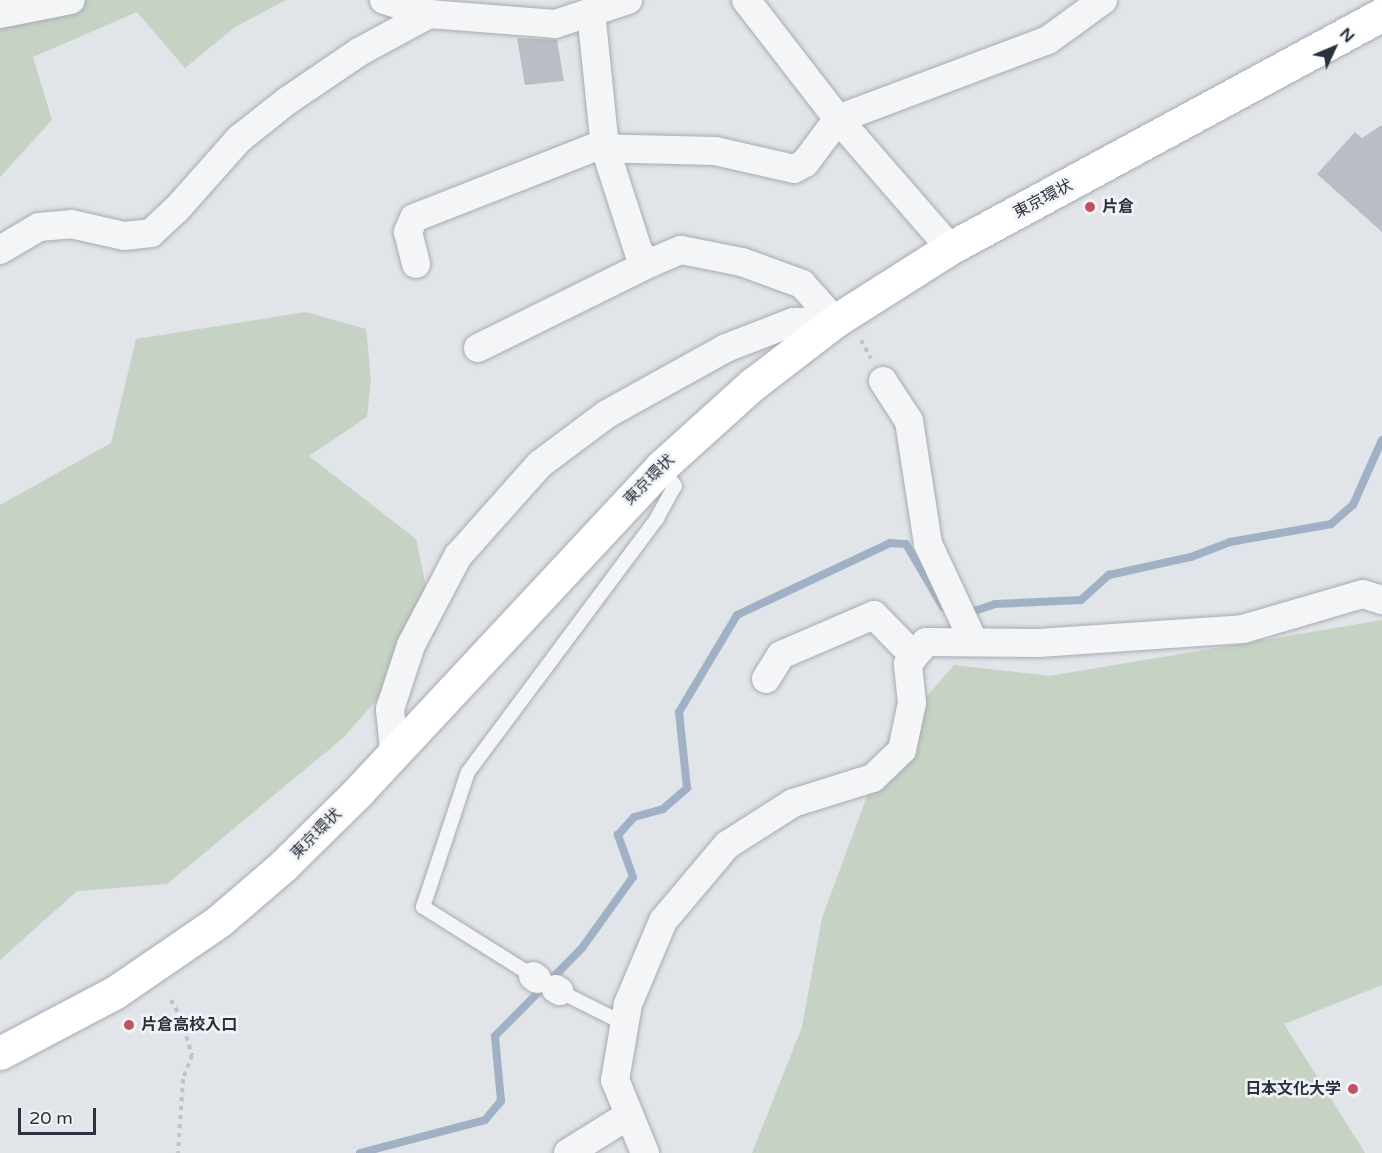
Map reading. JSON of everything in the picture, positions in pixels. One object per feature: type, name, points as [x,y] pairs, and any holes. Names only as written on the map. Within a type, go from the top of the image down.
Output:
[{"type":"highway","name":"東京環状","points":[[0,1053],[114,993],[219,921],[284,865],[661,467],[753,384],[836,321],[950,248],[1382,14]]},
{"type":"street","points":[[0,14],[71,0]]},
{"type":"street","points":[[384,0],[429,14],[555,24],[626,0]]},
{"type":"street","points":[[746,0],[838,119],[950,248]]},
{"type":"street","points":[[417,264],[408,232],[414,218],[593,148],[715,151],[794,170],[805,163],[838,119],[1048,40],[1103,0]]},
{"type":"street","points":[[591,12],[605,148],[639,253],[650,263]]},
{"type":"street","points":[[0,250],[39,227],[71,224],[124,236],[151,233],[239,139],[287,101],[358,51],[429,14]]},
{"type":"street","points":[[478,348],[681,250],[742,262],[802,284],[836,321]]},
{"type":"street","points":[[394,750],[390,710],[411,645],[458,556],[540,464],[607,414],[726,348],[793,322],[836,321]]},
{"type":"street","points":[[883,381],[909,422],[928,544],[975,642]]},
{"type":"street","points":[[645,1153],[615,1080],[623,1023],[663,921],[728,845],[793,803],[873,778],[902,750],[912,704],[908,664],[926,642],[1039,643],[1243,629],[1363,594],[1382,600]]},
{"type":"street","points":[[766,680],[781,655],[873,615],[914,656]]},
{"type":"street","points":[[568,1153],[629,1114]]},
{"type":"lane","points":[[623,1023],[546,984],[423,908],[468,772],[657,518],[675,486],[661,467]]},
{"type":"path","points":[[171,1000],[181,1019],[192,1055],[183,1079],[178,1153]]},
{"type":"green space","points":[[0,0],[286,0],[235,27],[185,68],[137,12],[33,57],[52,120],[0,177]]},
{"type":"green space","points":[[306,312],[366,329],[371,381],[367,417],[309,456],[416,539],[436,633],[343,738],[167,884],[77,891],[0,960],[0,505],[111,443],[136,339]]},
{"type":"green space","points":[[1382,620],[1382,985],[1284,1024],[1365,1153],[752,1153],[802,1027],[822,918],[887,742],[954,665],[1050,676]]},
{"type":"building","points":[[517,38],[557,40],[564,81],[525,85]]},
{"type":"building","points":[[1382,125],[1382,232],[1317,174],[1355,132],[1362,138]]},
{"type":"waterway","points":[[971,612],[995,604],[1081,600],[1109,575],[1191,557],[1230,542],[1331,524],[1353,505],[1382,440]]},
{"type":"waterway","points":[[360,1153],[485,1120],[501,1101],[495,1036],[582,948],[633,877],[618,835],[634,817],[663,809],[687,788],[679,712],[737,615],[890,543],[906,544],[943,607]]},
{"type":"place","name":"片倉","points":[[1090,207]]},
{"type":"place","name":"片倉高校入口","points":[[129,1025]]},
{"type":"place","name":"日本文化大学","points":[[1353,1089]]}]
